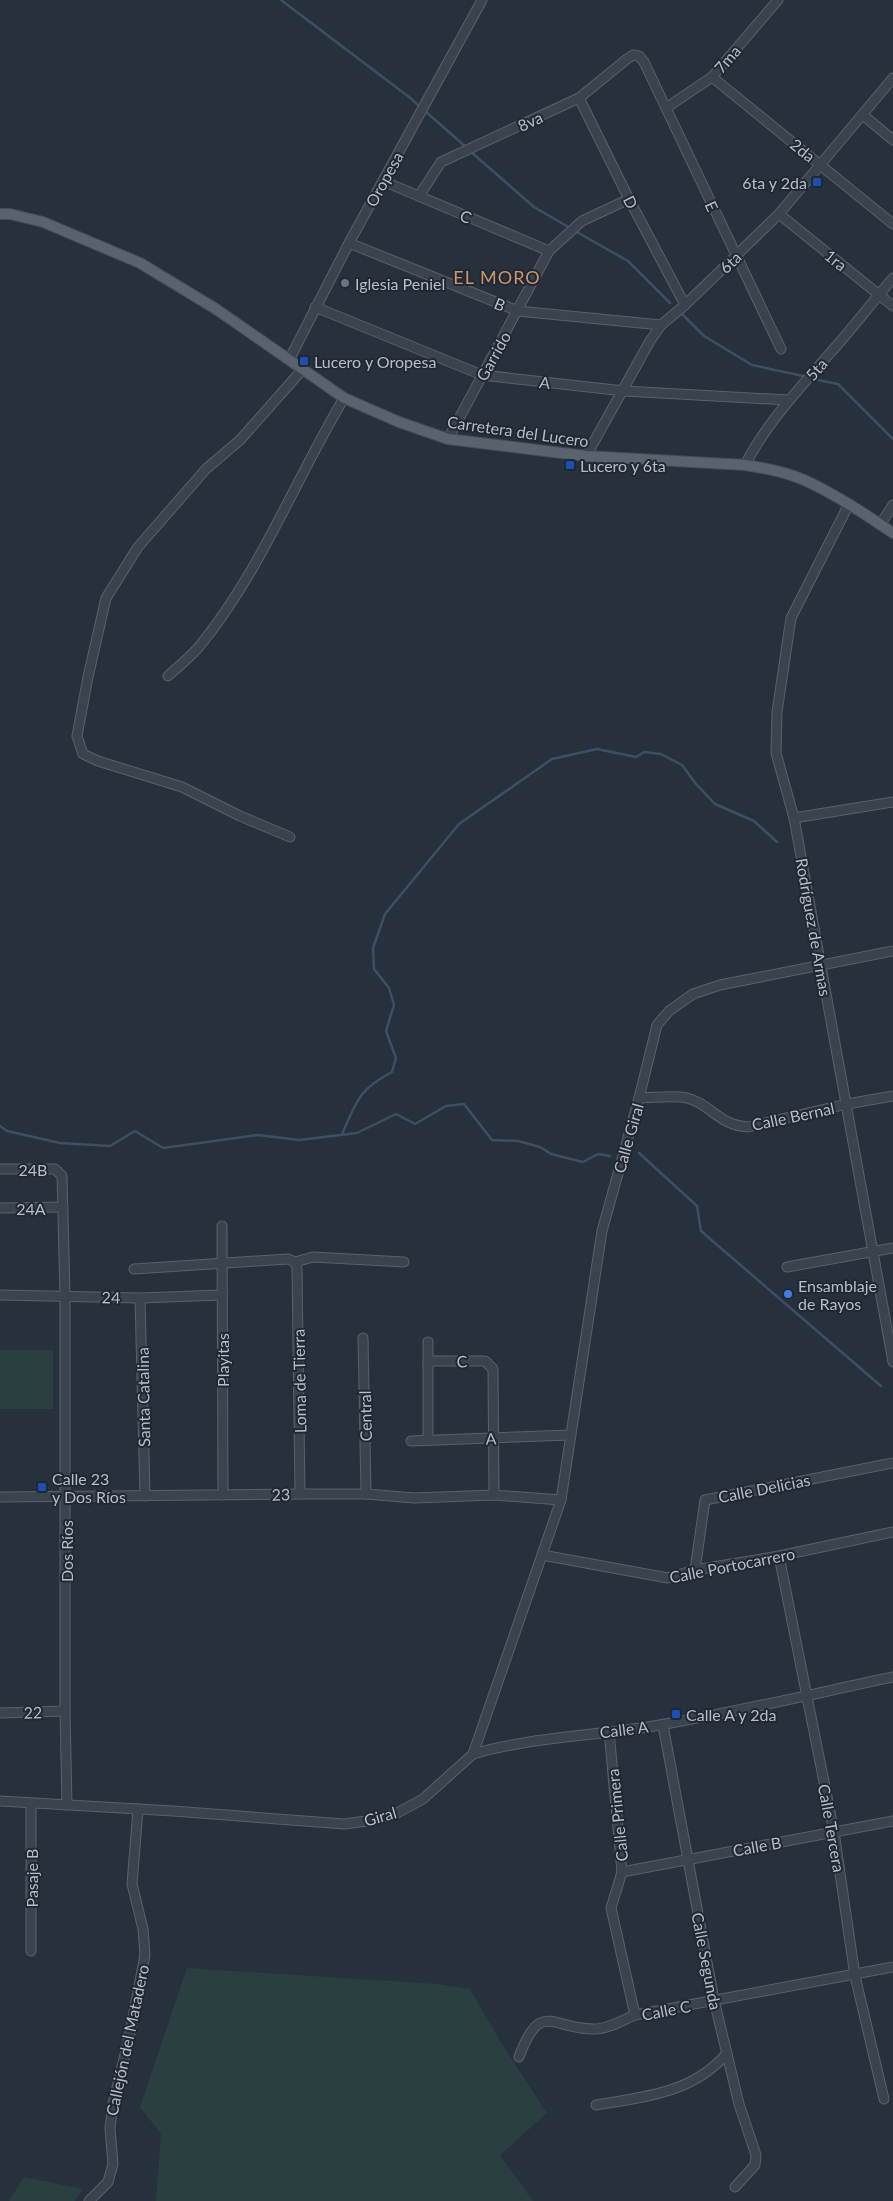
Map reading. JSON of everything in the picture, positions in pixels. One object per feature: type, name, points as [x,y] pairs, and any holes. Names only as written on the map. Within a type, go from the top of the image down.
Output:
[{"type":"main road","name":"Carretera del Lucero","points":[[0,214],[10,214],[43,222],[140,263],[216,309],[344,398],[399,422],[448,439],[586,456],[745,465],[769,469],[804,480],[848,504],[893,533]]},
{"type":"street","name":"Oropesa","points":[[289,360],[348,243],[482,0]]},
{"type":"street","name":"7ma","points":[[666,108],[712,77],[778,0]]},
{"type":"street","name":"8va","points":[[419,196],[442,162],[579,98],[634,55],[639,56],[644,62]]},
{"type":"street","name":"E","points":[[644,62],[781,349]]},
{"type":"street","name":"2da","points":[[712,77],[893,224]]},
{"type":"street","name":"6ta","points":[[586,456],[624,391],[650,341],[661,325],[685,305],[779,214],[893,78]]},
{"type":"street","name":"D","points":[[579,98],[629,200],[685,305]]},
{"type":"street","points":[[863,115],[893,140]]},
{"type":"street","name":"C","points":[[383,181],[549,251]]},
{"type":"street","name":"Garrido","points":[[448,439],[549,251],[582,221],[629,200]]},
{"type":"street","name":"1ra","points":[[779,214],[893,306]]},
{"type":"street","name":"B","points":[[348,243],[518,311],[661,325]]},
{"type":"street","name":"5ta","points":[[745,465],[755,445],[788,400],[832,352],[893,278]]},
{"type":"street","name":"A","points":[[315,307],[482,374],[624,391],[788,400]]},
{"type":"street","points":[[290,837],[240,816],[182,787],[98,761],[83,754],[77,736],[106,598],[138,547],[206,469],[240,440],[302,370]]},
{"type":"street","points":[[168,676],[198,648],[253,568],[325,430],[344,398]]},
{"type":"street","name":"Rodríguez de Armas","points":[[848,504],[791,618],[777,712],[776,753],[794,818],[893,1362]]},
{"type":"street","points":[[880,525],[893,506]]},
{"type":"street","points":[[794,818],[893,802]]},
{"type":"street","name":"Calle Giral","points":[[561,1500],[602,1231],[657,1025],[669,1011],[694,994],[720,985],[893,951]]},
{"type":"street","name":"Calle Bernal","points":[[639,1098],[687,1098],[723,1121],[734,1126],[748,1127],[846,1104],[893,1096]]},
{"type":"street","name":"24B","points":[[0,1169],[55,1169],[62,1176]]},
{"type":"street","name":"Dos Ríos","points":[[62,1176],[65,1296],[65,1712],[68,1805]]},
{"type":"street","name":"24A","points":[[0,1208],[63,1208]]},
{"type":"street","name":"Playitas","points":[[222,1226],[223,1495]]},
{"type":"street","points":[[787,1267],[893,1248]]},
{"type":"street","points":[[134,1269],[288,1259],[296,1265],[313,1257],[404,1262]]},
{"type":"street","name":"Loma de Tierra","points":[[296,1265],[300,1494]]},
{"type":"street","name":"24","points":[[0,1295],[140,1298],[221,1295]]},
{"type":"street","name":"Santa Catalina","points":[[140,1298],[145,1496]]},
{"type":"street","name":"Central","points":[[363,1338],[366,1494]]},
{"type":"street","points":[[428,1342],[428,1440]]},
{"type":"street","name":"C","points":[[428,1362],[485,1361],[493,1369],[495,1437]]},
{"type":"street","name":"A","points":[[411,1441],[570,1435]]},
{"type":"street","points":[[494,1495],[495,1437]]},
{"type":"street","name":"Calle Delicias","points":[[695,1570],[705,1500],[893,1463]]},
{"type":"street","name":"23","points":[[0,1497],[366,1494],[414,1498],[494,1495],[561,1500]]},
{"type":"street","name":"Giral","points":[[0,1801],[344,1824],[374,1820],[397,1813],[423,1799],[473,1754],[561,1500]]},
{"type":"street","name":"Calle Portocarrero","points":[[542,1555],[661,1578],[681,1576],[695,1570],[779,1556],[893,1532]]},
{"type":"street","name":"Calle Tercera","points":[[779,1556],[834,1832],[855,1976],[884,2099]]},
{"type":"street","name":"Calle A","points":[[473,1754],[494,1748],[663,1725],[893,1677]]},
{"type":"street","name":"22","points":[[0,1713],[65,1712]]},
{"type":"street","name":"Calle Segunda","points":[[663,1725],[714,2000],[738,2104],[756,2155],[755,2165],[734,2187]]},
{"type":"street","name":"Calle Primera","points":[[608,1731],[622,1872],[611,1908],[635,2015]]},
{"type":"street","name":"Pasaje B","points":[[31,1804],[31,1951]]},
{"type":"street","name":"Callejón del Matadero","points":[[89,2201],[108,2182],[113,2164],[110,2128],[113,2104],[129,2038],[145,1955],[143,1929],[132,1884],[138,1809]]},
{"type":"street","name":"Calle B","points":[[622,1872],[893,1821]]},
{"type":"street","name":"Calle C","points":[[519,2057],[526,2038],[540,2023],[550,2020],[580,2028],[598,2029],[635,2015],[893,1968]]},
{"type":"street","points":[[596,2105],[666,2093],[688,2084],[716,2066],[727,2053]]},
{"type":"green space","points":[[0,1350],[53,1350],[53,1409],[0,1409]]},
{"type":"green space","points":[[187,1968],[436,1984],[470,1989],[500,2041],[547,2113],[500,2155],[533,2201],[156,2201],[161,2134],[140,2107]]},
{"type":"green space","points":[[24,2177],[83,2189],[75,2201],[9,2201]]},
{"type":"waterway","points":[[281,0],[409,97],[466,147]]},
{"type":"waterway","points":[[470,151],[534,207],[570,228]]},
{"type":"waterway","points":[[575,231],[628,261],[670,303]]},
{"type":"waterway","points":[[681,313],[704,336],[752,365],[803,376]]},
{"type":"waterway","points":[[813,379],[838,384],[893,439]]},
{"type":"waterway","points":[[342,1134],[360,1097],[372,1085],[392,1072],[396,1058],[386,1031],[394,1005],[389,988],[374,969],[373,948],[385,914],[459,824],[552,759],[597,749],[636,757],[644,752],[661,754],[682,765],[696,784],[715,804],[754,821],[777,842]]},
{"type":"waterway","points":[[0,1126],[7,1131],[60,1143],[110,1146],[135,1131],[163,1148],[258,1135],[299,1140],[357,1133],[396,1114],[415,1124],[446,1106],[464,1104],[492,1140],[518,1141],[540,1147],[551,1154],[583,1162],[598,1154],[610,1156]]},
{"type":"waterway","points":[[639,1153],[697,1206],[701,1231],[881,1386]]},
{"type":"place","name":"6ta y 2da","points":[[817,182]]},
{"type":"place","name":"Iglesia Peniel","points":[[345,283]]},
{"type":"place","name":"Lucero y Oropesa","points":[[304,361]]},
{"type":"place","name":"Lucero y 6ta","points":[[570,465]]},
{"type":"place","name":"Ensamblaje de Rayos","points":[[788,1294]]},
{"type":"place","name":"Calle 23 y Dos Ríos","points":[[42,1487]]},
{"type":"place","name":"Calle A y 2da","points":[[676,1714]]},
{"type":"district","name":"EL MORO","points":[[497,277]]}]
